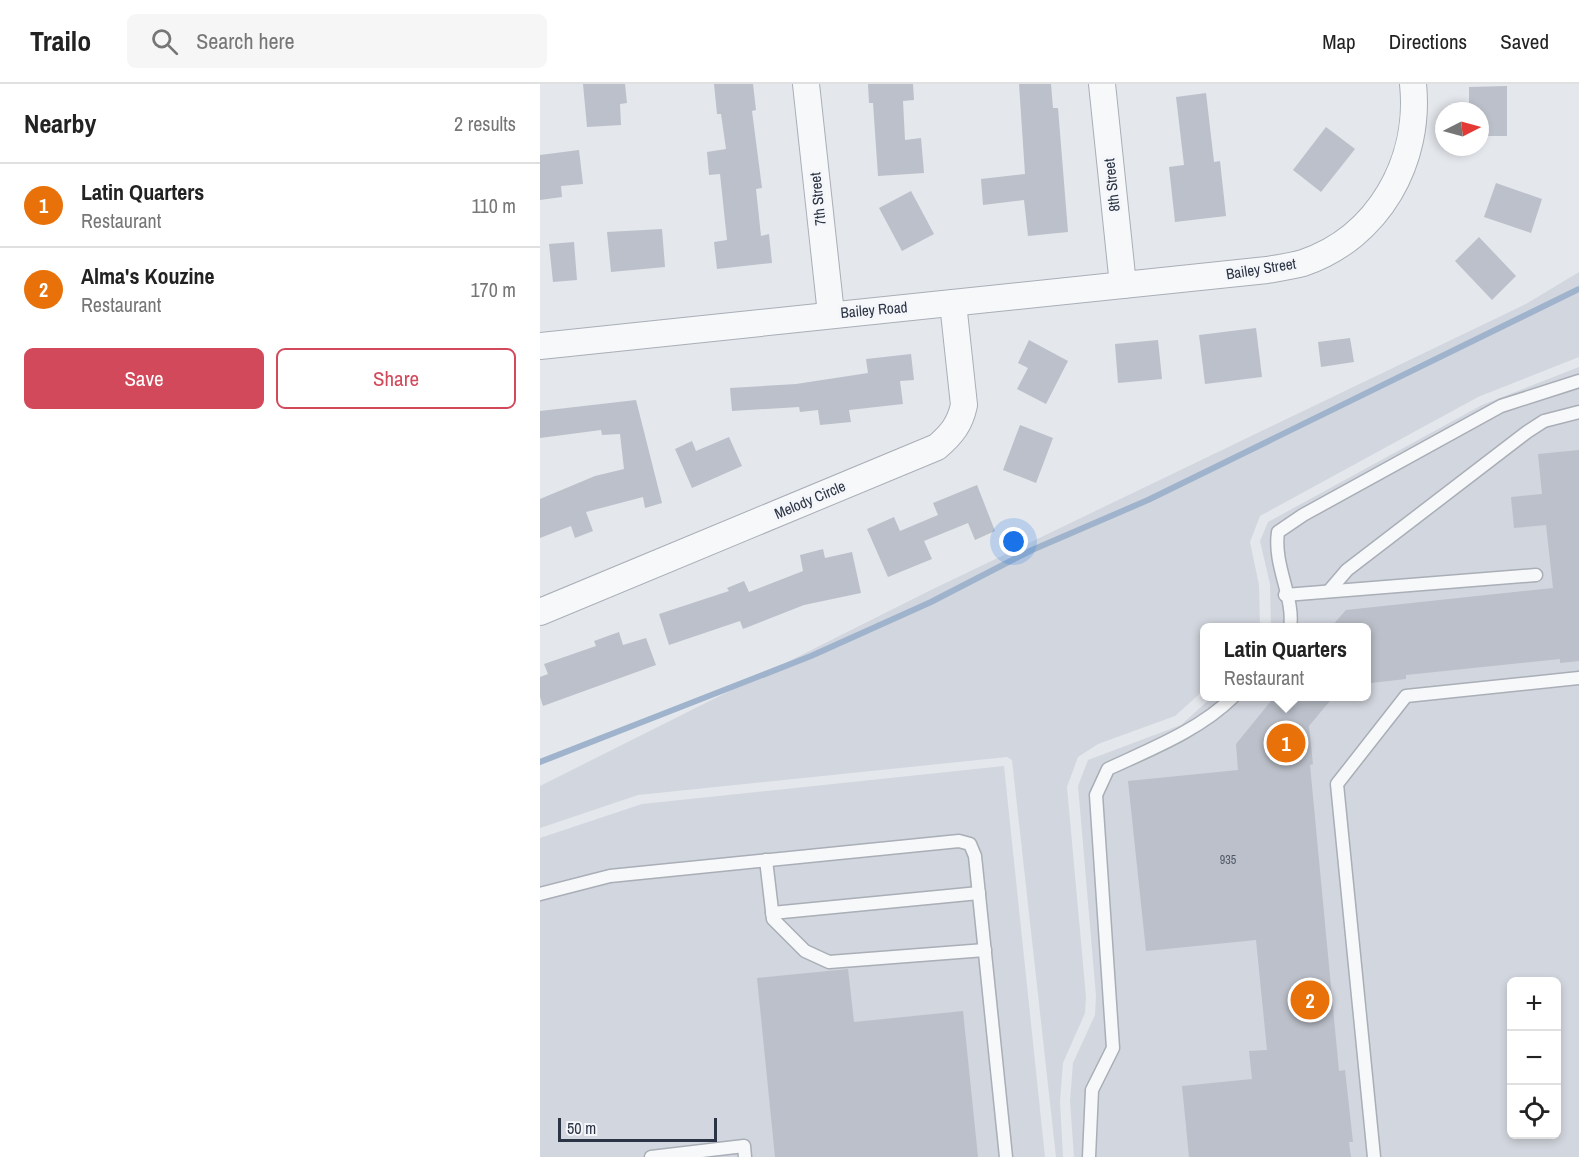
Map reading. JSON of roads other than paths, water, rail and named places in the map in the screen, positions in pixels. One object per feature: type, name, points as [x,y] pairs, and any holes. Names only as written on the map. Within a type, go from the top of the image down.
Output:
[{"type":"street","name":"7th Street","points":[[806,84],[831,314]]},
{"type":"street","name":"8th Street","points":[[1102,84],[1123,285]]},
{"type":"street","name":"Bailey Street","points":[[1209,277],[1267,270],[1303,262],[1355,234],[1376,214],[1400,175],[1414,125],[1413,84]]},
{"type":"street","name":"Bailey Road","points":[[540,346],[831,314],[1209,277]]},
{"type":"street","name":"Melody Circle","points":[[540,612],[937,447],[952,434],[962,418],[964,405],[953,303]]},
{"type":"lane","points":[[1290,623],[1290,613],[1275,549],[1278,532],[1303,515],[1501,406],[1579,381]]},
{"type":"lane","points":[[1329,591],[1347,570],[1527,432],[1544,421],[1579,412]]},
{"type":"lane","points":[[1285,595],[1536,575]]},
{"type":"lane","points":[[1374,1157],[1337,784],[1406,696],[1579,678]]},
{"type":"lane","points":[[1089,1157],[1092,1090],[1113,1048],[1096,795],[1108,769],[1185,732],[1221,709],[1229,701]]},
{"type":"lane","points":[[540,894],[610,876],[959,841],[970,844],[975,856],[1006,1157]]},
{"type":"lane","points":[[766,860],[772,913],[781,928],[805,951],[829,962],[985,950]]},
{"type":"lane","points":[[772,913],[979,893]]},
{"type":"lane","points":[[651,1157],[744,1146],[745,1157]]},
{"type":"waterway","points":[[540,762],[811,656],[931,602],[1032,550],[1148,500],[1579,289]]},
{"type":"place","name":"Latin Quarters","points":[[1286,743]]},
{"type":"place","name":"Alma's Kouzine","points":[[1310,1000]]}]
